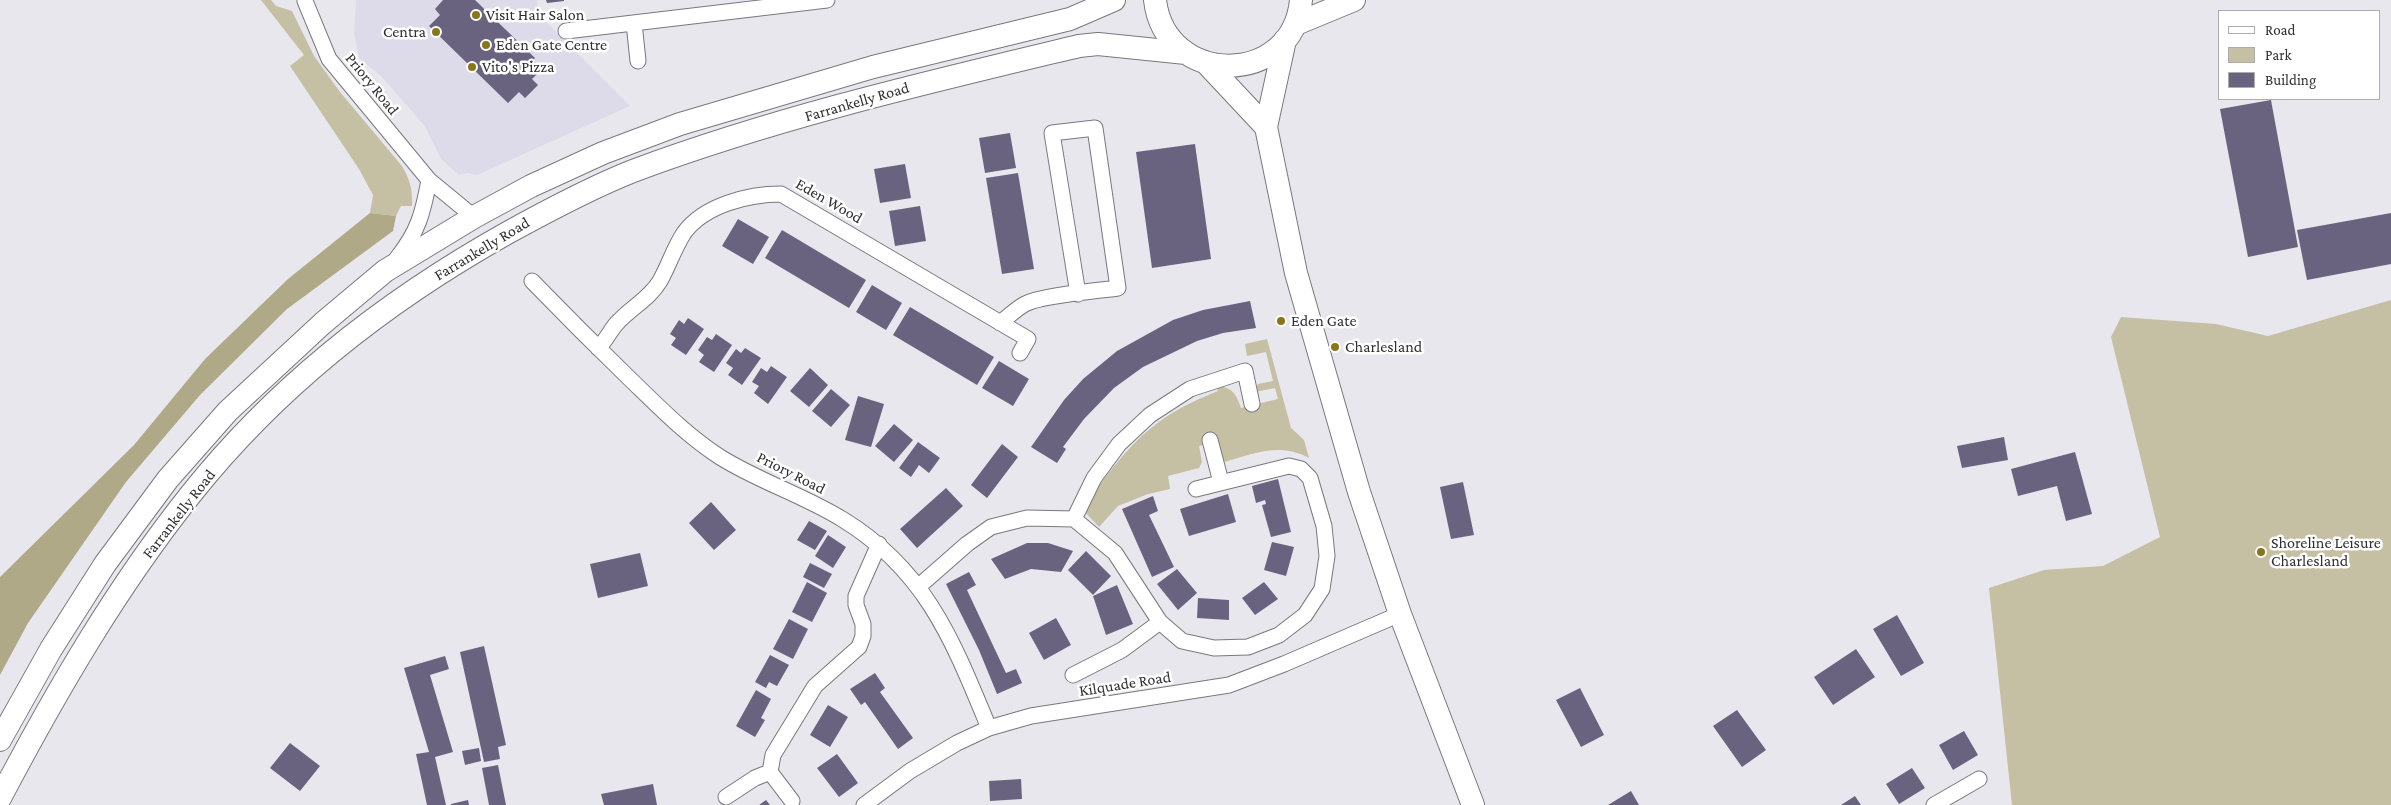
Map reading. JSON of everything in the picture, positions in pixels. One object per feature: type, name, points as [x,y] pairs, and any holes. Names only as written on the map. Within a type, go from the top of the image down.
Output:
[{"type":"main road","name":"Farrankelly Road","points":[[0,740],[51,650],[105,564],[168,479],[228,411],[323,323],[385,271],[474,217],[540,182],[680,124],[873,67],[1070,19],[1114,0]]},
{"type":"main road","points":[[1155,0],[1160,22],[1171,39],[1186,54],[1207,64],[1230,67],[1253,63],[1271,54],[1290,32],[1354,0]]},
{"type":"main road","points":[[1301,0],[1290,32],[1266,127],[1296,273],[1359,492],[1400,614],[1472,805]]},
{"type":"main road","name":"Farrankelly Road","points":[[0,798],[63,682],[124,585],[192,493],[259,418],[322,360],[384,310],[466,256],[548,211],[630,172],[718,142],[878,95],[1079,46],[1098,44],[1186,54]]},
{"type":"main road","points":[[1207,64],[1266,127]]},
{"type":"street","points":[[294,0],[306,0]]},
{"type":"street","name":"Priory Road","points":[[306,0],[329,59],[429,180],[474,217]]},
{"type":"street","points":[[566,31],[827,0]]},
{"type":"street","points":[[634,23],[638,61]]},
{"type":"street","points":[[1000,323],[1027,303],[1118,288],[1095,128],[1052,133],[1078,294]]},
{"type":"street","points":[[385,271],[412,240],[421,219],[429,180]]},
{"type":"street","name":"Eden Wood","points":[[598,348],[608,339],[618,322],[640,304],[660,282],[685,231],[705,214],[731,202],[766,194],[781,194],[1028,339],[1020,353]]},
{"type":"street","name":"Priory Road","points":[[532,282],[672,419],[721,457],[841,519],[879,544],[931,604],[951,638],[988,728]]},
{"type":"street","points":[[1074,519],[1094,478],[1119,444],[1158,410],[1190,389],[1246,371],[1252,404]]},
{"type":"street","points":[[1210,440],[1221,482]]},
{"type":"street","points":[[918,587],[967,544],[991,527],[1026,518],[1074,519],[1116,553],[1160,622],[1182,641],[1214,648],[1248,647],[1279,635],[1305,615],[1322,589],[1327,556],[1324,526],[1310,478],[1301,469],[1289,466],[1196,489]]},
{"type":"street","points":[[792,801],[770,772],[773,756],[815,686],[859,647],[863,636],[863,624],[856,605],[856,596],[879,544]]},
{"type":"street","name":"Kilquade Road","points":[[864,805],[910,770],[956,742],[988,728],[1030,716],[1229,685],[1284,664],[1400,614]]},
{"type":"street","points":[[1073,675],[1122,650],[1160,622]]},
{"type":"street","points":[[726,797],[755,778],[770,772]]},
{"type":"street","points":[[1934,805],[1979,779]]},
{"type":"shaded area","name":"Eden Gate Centre","points":[[356,0],[537,0],[538,14],[630,106],[477,175],[467,173],[459,175],[441,159],[424,125],[381,76],[359,58],[354,33]]},
{"type":"shaded area","points":[[370,213],[396,216],[393,231],[287,309],[200,395],[126,482],[28,623],[0,675],[0,577],[134,445],[205,359],[288,279]]},
{"type":"green space","points":[[261,0],[271,0],[276,6],[292,11],[314,56],[340,92],[402,166],[410,186],[412,206],[401,206],[396,216],[370,213],[373,195],[359,169],[290,66],[304,55]]},
{"type":"green space","name":"Shoreline Leisure Charlesland","points":[[2391,300],[2391,805],[2012,805],[1989,588],[2044,570],[2103,566],[2160,537],[2111,337],[2121,317],[2216,324],[2268,336]]},
{"type":"green space","points":[[1267,339],[1291,428],[1304,440],[1309,458],[1287,450],[1276,450],[1254,453],[1220,463],[1215,442],[1199,446],[1202,462],[1199,468],[1168,476],[1170,489],[1148,494],[1118,506],[1099,527],[1085,512],[1090,487],[1099,486],[1137,440],[1151,428],[1180,408],[1218,391],[1216,386],[1230,389],[1237,398],[1241,408],[1278,399],[1275,388],[1255,392],[1258,384],[1273,381],[1266,352],[1247,356],[1245,344]]},
{"type":"building","name":"Eden Gate Centre","points":[[443,0],[475,0],[535,58],[533,60],[542,69],[532,79],[538,85],[525,98],[519,92],[508,103],[429,26],[440,15],[435,9]]},
{"type":"building","points":[[546,0],[564,0],[564,1],[547,3]]},
{"type":"building","points":[[2271,100],[2298,247],[2248,257],[2220,109]]},
{"type":"building","points":[[1010,133],[1016,168],[985,173],[979,138]]},
{"type":"building","points":[[1195,144],[1211,259],[1152,268],[1136,152]]},
{"type":"building","points":[[905,164],[911,198],[880,203],[874,169]]},
{"type":"building","points":[[1018,173],[1034,269],[1002,274],[986,178]]},
{"type":"building","points":[[920,206],[926,241],[895,246],[889,211]]},
{"type":"building","points":[[2391,213],[2391,264],[2307,280],[2297,230]]},
{"type":"building","points":[[738,219],[769,237],[753,264],[722,246]]},
{"type":"building","points":[[782,230],[866,280],[849,308],[765,258]]},
{"type":"building","points":[[872,285],[902,303],[886,330],[856,312]]},
{"type":"building","points":[[1250,301],[1256,328],[1223,333],[1197,341],[1143,367],[1114,388],[1084,419],[1063,447],[1066,449],[1057,463],[1031,447],[1064,400],[1083,379],[1117,351],[1173,320],[1203,310]]},
{"type":"building","points":[[910,307],[994,357],[977,385],[893,335]]},
{"type":"building","points":[[688,318],[704,329],[686,355],[671,345],[676,338],[670,334],[679,320],[684,324]]},
{"type":"building","points":[[716,334],[732,345],[714,372],[699,362],[704,355],[698,350],[707,337],[712,340]]},
{"type":"building","points":[[745,348],[761,358],[742,385],[728,375],[733,368],[726,363],[736,349],[741,353]]},
{"type":"building","points":[[999,361],[1029,379],[1013,406],[982,388]]},
{"type":"building","points":[[771,366],[787,377],[768,404],[754,393],[759,386],[752,382],[761,368],[767,372]]},
{"type":"building","points":[[810,368],[828,385],[809,407],[790,391]]},
{"type":"building","points":[[831,389],[850,405],[831,427],[812,411]]},
{"type":"building","points":[[858,396],[884,404],[871,447],[845,440]]},
{"type":"building","points":[[894,424],[913,440],[894,462],[875,446]]},
{"type":"building","points":[[2004,437],[2008,460],[1962,468],[1957,446]]},
{"type":"building","points":[[918,442],[940,458],[929,473],[919,465],[911,477],[899,468]]},
{"type":"building","points":[[1002,444],[1018,457],[987,498],[971,485]]},
{"type":"building","points":[[2075,452],[2092,514],[2066,521],[2057,486],[2018,496],[2011,469]]},
{"type":"building","points":[[1278,479],[1291,532],[1271,537],[1262,505],[1266,504],[1265,500],[1256,503],[1252,486]]},
{"type":"building","points":[[1463,482],[1474,535],[1451,539],[1440,487]]},
{"type":"building","points":[[946,488],[963,506],[917,548],[900,529]]},
{"type":"building","points":[[1228,494],[1236,522],[1189,536],[1180,509]]},
{"type":"building","points":[[1153,496],[1158,511],[1149,515],[1174,567],[1152,577],[1122,509]]},
{"type":"building","points":[[711,502],[736,530],[714,550],[689,523]]},
{"type":"building","points":[[809,521],[827,531],[815,550],[797,540]]},
{"type":"building","points":[[828,535],[846,547],[833,568],[815,556]]},
{"type":"building","points":[[1272,542],[1294,547],[1286,576],[1264,570]]},
{"type":"building","points":[[1027,543],[1048,543],[1073,551],[1061,572],[1031,569],[1005,579],[991,559]]},
{"type":"building","points":[[1086,551],[1111,576],[1093,595],[1068,570]]},
{"type":"building","points":[[640,553],[648,586],[598,598],[590,564]]},
{"type":"building","points":[[810,563],[832,574],[824,588],[803,577]]},
{"type":"building","points":[[1177,569],[1197,593],[1178,610],[1157,584]]},
{"type":"building","points":[[969,572],[976,585],[967,590],[1006,673],[1016,669],[1022,683],[997,694],[979,650],[946,584]]},
{"type":"building","points":[[807,582],[827,593],[812,622],[792,612]]},
{"type":"building","points":[[1264,582],[1278,599],[1255,615],[1242,598]]},
{"type":"building","points":[[1117,585],[1133,624],[1106,635],[1093,596]]},
{"type":"building","points":[[1198,598],[1229,600],[1229,620],[1197,618]]},
{"type":"building","points":[[1897,615],[1924,663],[1901,676],[1873,629]]},
{"type":"building","points":[[1056,618],[1071,645],[1044,660],[1029,633]]},
{"type":"building","points":[[789,619],[808,629],[793,659],[773,649]]},
{"type":"building","points":[[484,646],[506,745],[498,747],[500,759],[484,762],[460,652]]},
{"type":"building","points":[[1856,649],[1875,677],[1833,705],[1814,677]]},
{"type":"building","points":[[770,655],[789,665],[777,686],[769,682],[766,688],[755,682]]},
{"type":"building","points":[[445,656],[449,669],[430,675],[453,752],[435,757],[446,805],[427,805],[416,754],[429,752],[404,668]]},
{"type":"building","points":[[875,673],[885,688],[880,692],[913,738],[898,749],[865,702],[861,705],[850,689]]},
{"type":"building","points":[[1580,688],[1604,735],[1581,747],[1556,700]]},
{"type":"building","points":[[756,690],[771,699],[761,718],[765,720],[755,737],[736,726]]},
{"type":"building","points":[[828,705],[848,717],[830,747],[810,735]]},
{"type":"building","points":[[1737,710],[1766,750],[1742,767],[1713,726]]},
{"type":"building","points":[[1964,731],[1978,755],[1953,770],[1939,745]]},
{"type":"building","points":[[290,743],[320,766],[300,791],[270,768]]},
{"type":"building","points":[[479,748],[481,761],[465,765],[462,751]]},
{"type":"building","points":[[837,754],[858,783],[839,797],[817,768]]},
{"type":"building","points":[[498,765],[506,805],[489,805],[482,768]]},
{"type":"building","points":[[1912,768],[1925,788],[1899,804],[1886,784]]},
{"type":"building","points":[[1021,779],[1022,799],[990,801],[989,781]]},
{"type":"building","points":[[653,784],[657,805],[604,805],[601,794]]},
{"type":"building","points":[[1631,791],[1639,805],[1608,805]]},
{"type":"building","points":[[1855,796],[1861,805],[1841,805]]},
{"type":"building","points":[[468,800],[469,805],[451,805],[451,804]]},
{"type":"building","points":[[766,800],[770,805],[759,805]]},
{"type":"place","name":"Visit Hair Salon","points":[[476,15]]},
{"type":"place","name":"Centra","points":[[436,32]]},
{"type":"place","name":"Eden Gate Centre","points":[[486,45]]},
{"type":"place","name":"Vito's Pizza","points":[[472,67]]},
{"type":"place","name":"Eden Gate","points":[[1281,321]]},
{"type":"place","name":"Charlesland","points":[[1335,347]]},
{"type":"place","name":"Shoreline Leisure Charlesland","points":[[2261,552]]}]
